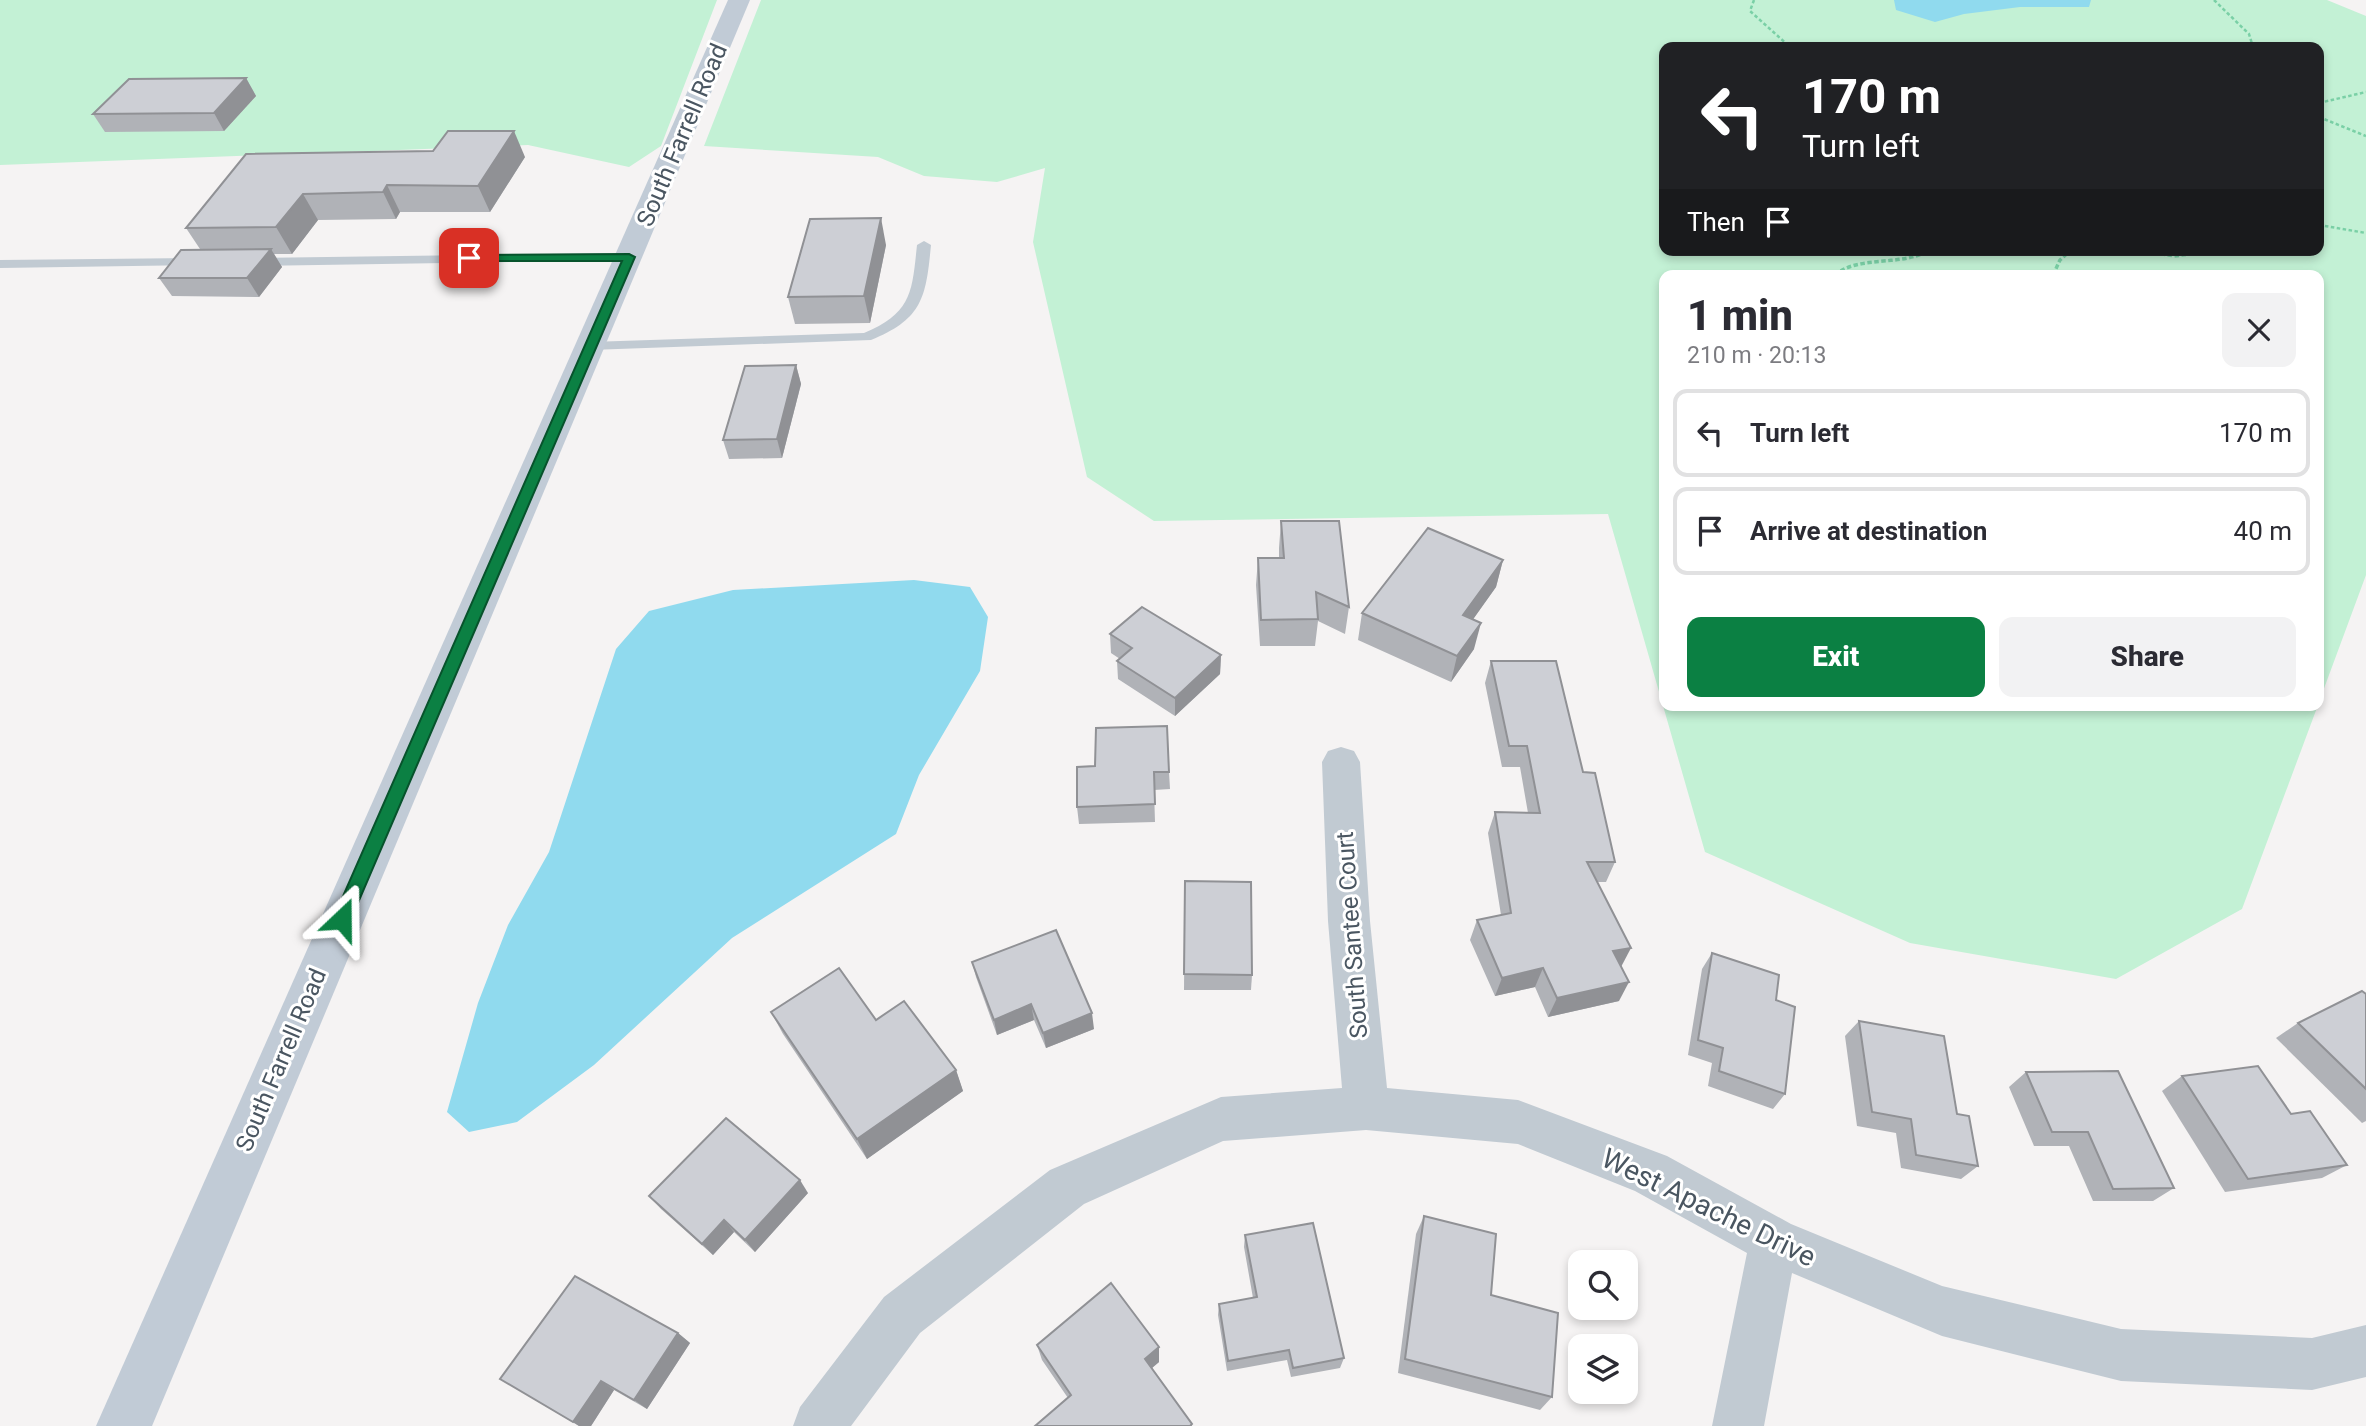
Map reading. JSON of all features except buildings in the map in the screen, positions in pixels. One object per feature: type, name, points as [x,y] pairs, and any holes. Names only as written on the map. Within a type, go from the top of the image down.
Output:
[{"type":"street","name":"South Farrell Road","points":[[124,1426],[739,0]]},
{"type":"street","name":"South Santee Court","points":[[1341,762],[1349,921],[1366,1108]]},
{"type":"street","name":"West Apache Drive","points":[[820,1426],[902,1315],[1067,1187],[1221,1119],[1366,1108],[1518,1122],[1650,1173],[1773,1241],[1942,1311],[2121,1356],[2312,1364],[2366,1351]]},
{"type":"street","points":[[1738,1426],[1773,1241]]},
{"type":"lane","points":[[590,346],[866,337],[889,329],[919,299],[924,245]]},
{"type":"lane","points":[[234,262],[629,257]]},
{"type":"lane","points":[[0,264],[206,262]]},
{"type":"path","points":[[1754,0],[1750,11],[1754,18],[1784,42]]},
{"type":"path","points":[[2214,0],[2249,34],[2251,42]]},
{"type":"path","points":[[2324,102],[2366,92]]},
{"type":"path","points":[[2324,119],[2366,136]]},
{"type":"path","points":[[2324,226],[2366,233]]},
{"type":"path","points":[[1838,270],[1851,265],[1899,264],[1922,256]]},
{"type":"green space","points":[[0,0],[717,0],[661,146],[629,167],[528,145],[0,165]]},
{"type":"green space","points":[[761,0],[2327,0],[2366,16],[2366,575],[2324,688],[2324,270],[1659,270],[1659,692],[1608,514],[1154,521],[1087,477],[1033,242],[1045,168],[997,182],[924,176],[878,157],[704,146]]},
{"type":"green space","points":[[1665,711],[2316,711],[2242,909],[2116,979],[1910,943],[1705,852]]},
{"type":"water","points":[[1894,0],[2091,0],[2089,7],[2020,7],[1964,14],[1935,22],[1896,10]]},
{"type":"water","points":[[914,580],[970,587],[988,617],[980,671],[919,775],[896,834],[732,938],[594,1065],[517,1122],[469,1132],[447,1112],[478,1003],[508,925],[549,852],[616,649],[649,611],[733,590]]},
{"type":"route","points":[[342,919],[629,257],[469,258]]}]
